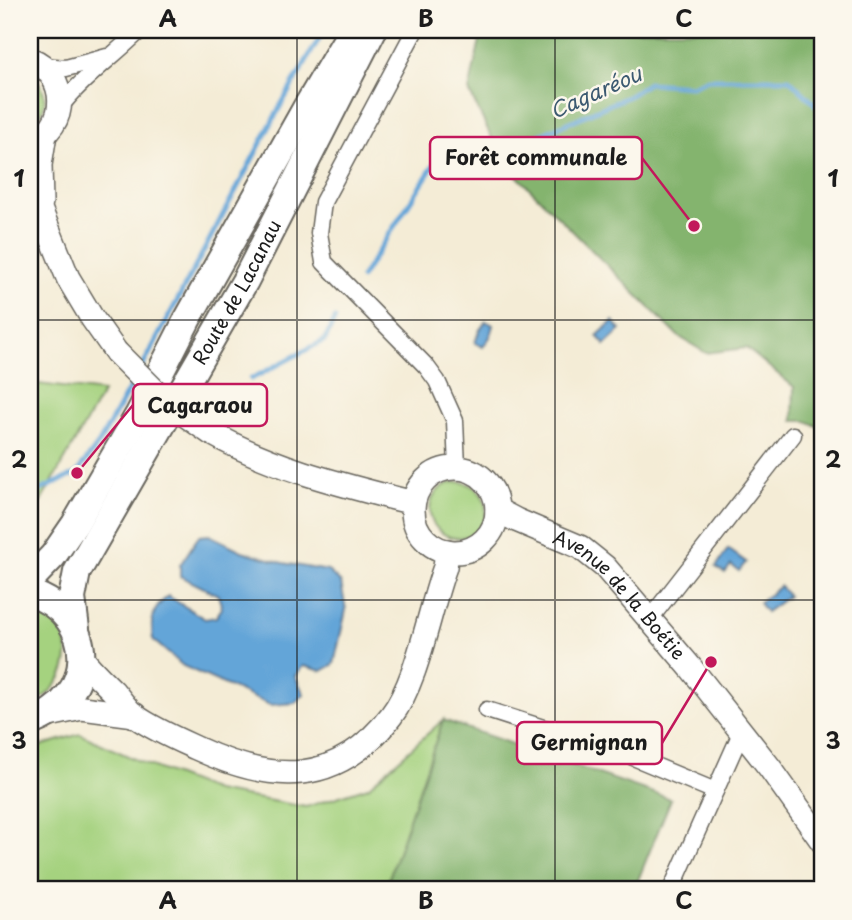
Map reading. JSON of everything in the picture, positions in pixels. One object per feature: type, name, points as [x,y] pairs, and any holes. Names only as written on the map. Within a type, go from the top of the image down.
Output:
[{"type":"main road","name":"Route de Lacanau","points":[[30,580],[53,556],[75,524],[139,414],[200,296],[352,30]]},
{"type":"main road","name":"Route de Lacanau","points":[[81,657],[72,598],[77,572],[245,281],[373,30]]},
{"type":"main road","points":[[37,62],[58,84],[60,107],[58,117],[38,138],[41,209]]},
{"type":"main road","points":[[30,184],[68,278],[92,318],[116,352],[164,400],[211,433],[249,454],[293,471],[414,503]]},
{"type":"main road","points":[[457,467],[481,476],[490,485],[497,510],[495,522],[482,542],[460,552],[435,547],[417,528],[413,516],[417,491],[433,473],[457,467]]},
{"type":"main road","name":"Avenue de la Boétie","points":[[497,510],[580,547],[606,567],[770,768],[822,841]]},
{"type":"main road","points":[[81,657],[135,715],[177,739],[250,769],[285,774],[332,765],[371,739],[393,715],[407,687],[445,567],[447,551]]},
{"type":"main road","points":[[30,593],[51,601],[76,629]]},
{"type":"main road","points":[[40,718],[65,701],[76,684],[81,657]]},
{"type":"main road","points":[[40,718],[82,708],[135,715]]},
{"type":"street","points":[[60,107],[75,88],[140,30]]},
{"type":"street","points":[[415,30],[323,202],[319,233],[324,262],[426,366],[444,393],[456,421],[457,467]]},
{"type":"street","points":[[37,62],[76,66],[107,57],[121,49]]},
{"type":"street","points":[[649,620],[793,435]]},
{"type":"street","points":[[487,710],[631,756],[715,791]]},
{"type":"street","points":[[671,890],[741,733]]},
{"type":"green space","points":[[482,30],[822,30],[822,428],[806,421],[793,421],[794,387],[746,348],[706,353],[678,336],[504,163],[469,91]]},
{"type":"green space","points":[[30,75],[41,86],[45,100],[41,114],[30,125]]},
{"type":"green space","points":[[30,383],[103,392],[30,521]]},
{"type":"green space","points":[[453,482],[463,482],[478,490],[484,499],[484,521],[478,530],[463,538],[453,538],[435,526],[430,515],[430,505],[442,487]]},
{"type":"green space","points":[[30,608],[47,616],[59,627],[65,640],[67,655],[57,684],[46,695],[30,704]]},
{"type":"green space","points":[[443,720],[385,890],[30,890],[30,749],[80,734],[215,791],[306,807],[368,787]]},
{"type":"green space","points":[[443,720],[671,799],[634,890],[385,890]]},
{"type":"water","points":[[486,321],[493,325],[490,337],[483,347],[475,343]]},
{"type":"water","points":[[613,321],[621,330],[605,345],[597,336]]},
{"type":"water","points":[[209,535],[242,551],[283,563],[328,571],[341,583],[346,610],[334,664],[322,671],[303,666],[295,676],[304,694],[295,703],[270,705],[183,666],[153,640],[153,615],[168,596],[205,619],[216,617],[222,608],[218,595],[180,576],[180,565],[199,536]]},
{"type":"water","points":[[728,549],[746,562],[739,571],[731,565],[725,573],[716,567]]},
{"type":"water","points":[[780,586],[788,596],[766,612],[759,603]]},
{"type":"waterway","points":[[141,369],[281,105],[324,30]]},
{"type":"waterway","name":"Cagaréou","points":[[361,278],[448,143],[506,150],[629,96],[648,83],[692,86],[708,79],[789,79],[822,111]]},
{"type":"waterway","name":"Cagaréou","points":[[251,379],[325,340],[335,319]]},
{"type":"waterway","points":[[30,495],[77,473],[99,443],[134,380]]},
{"type":"place","name":"Forêt communale","points":[[694,226]]},
{"type":"place","name":"Cagaraou","points":[[77,473]]},
{"type":"place","name":"Germignan","points":[[711,662]]}]
